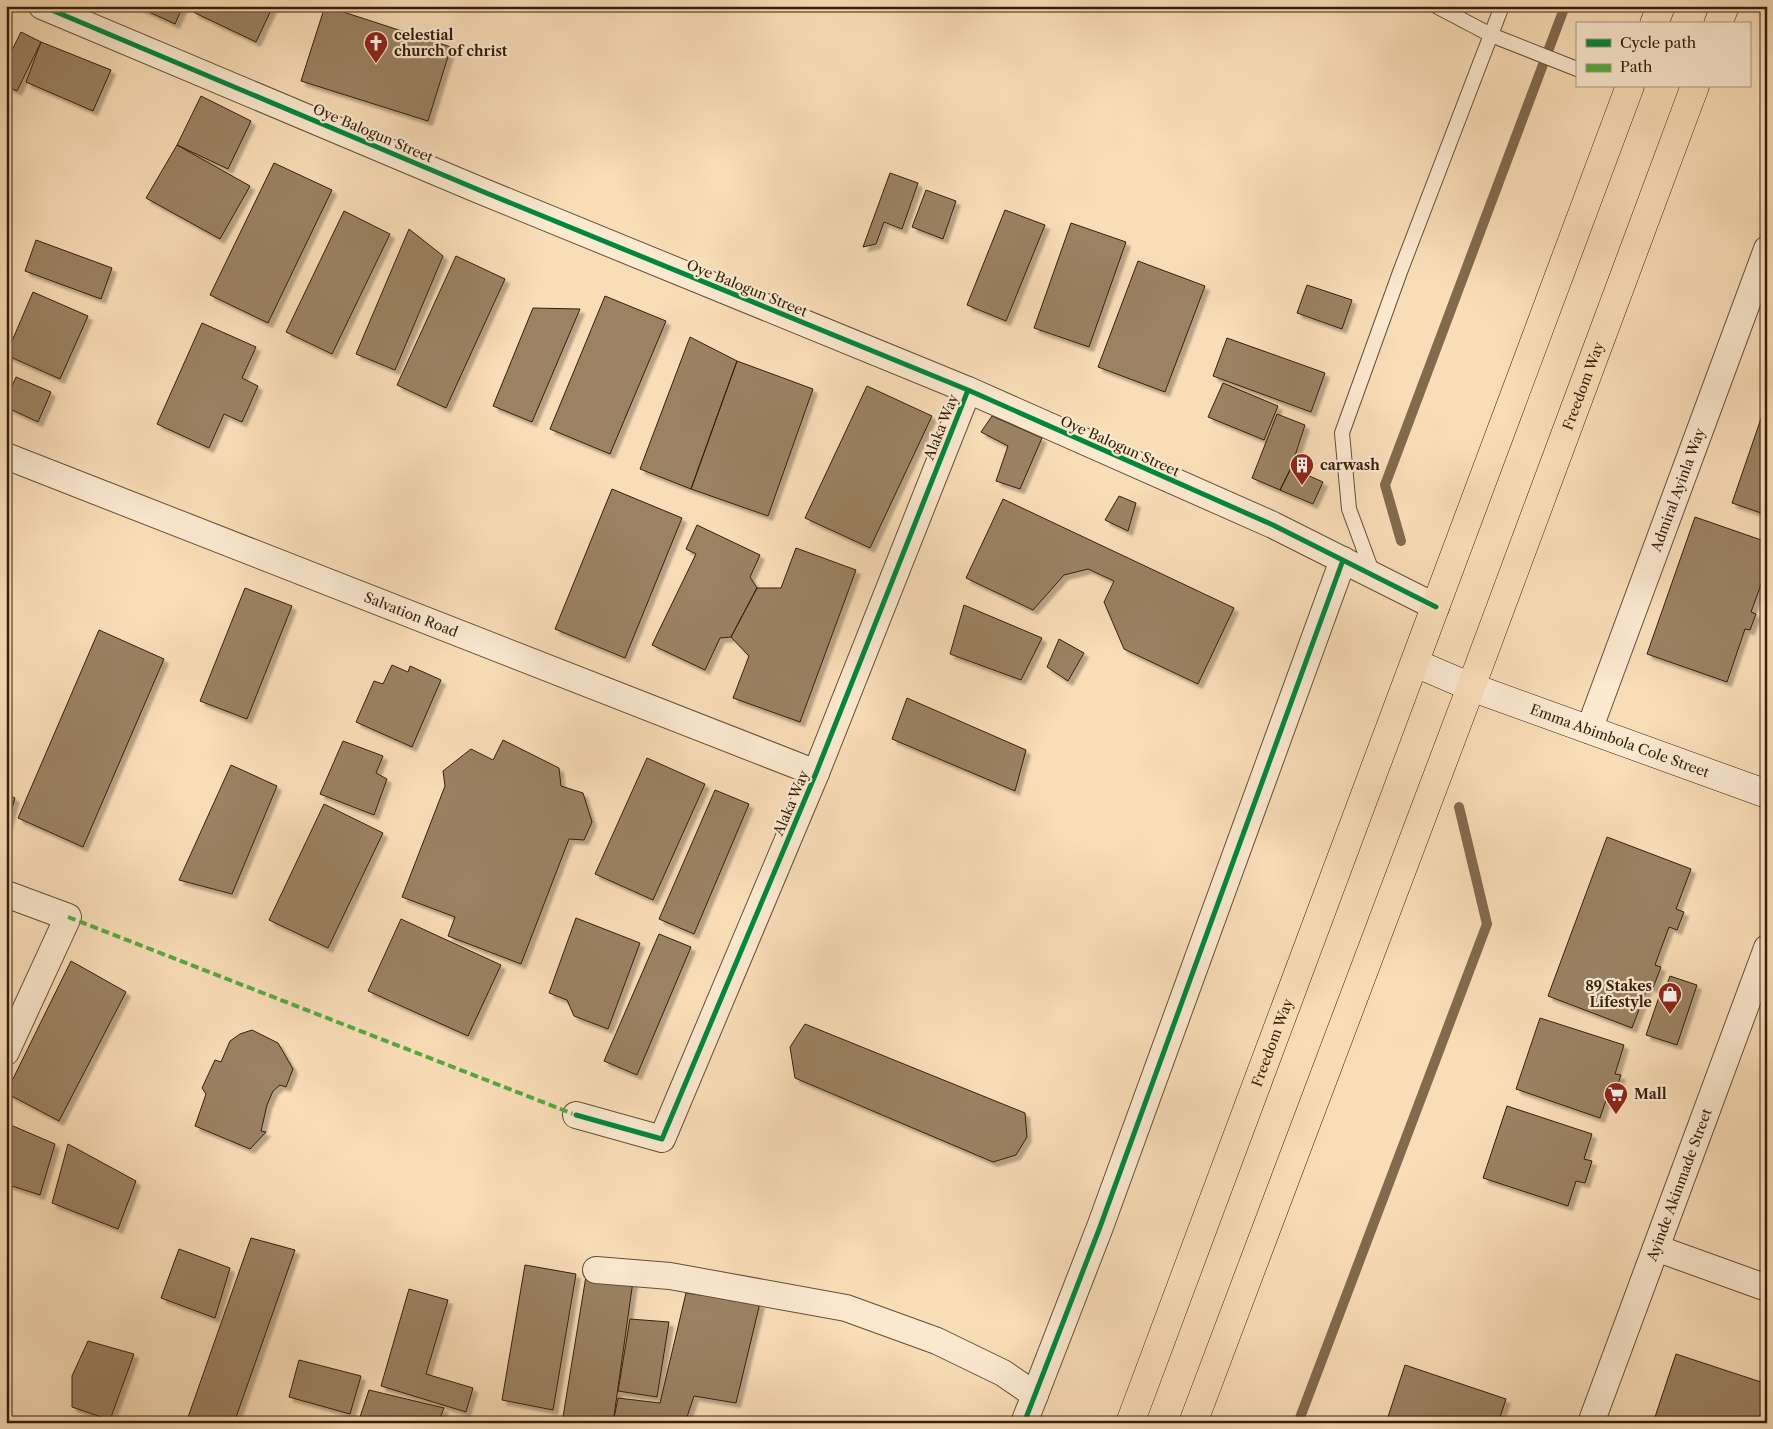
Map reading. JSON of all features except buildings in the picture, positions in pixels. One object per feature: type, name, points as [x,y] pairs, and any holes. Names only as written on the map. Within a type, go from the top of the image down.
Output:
[{"type":"main road","points":[[1655,22],[1661,6]]},
{"type":"main road","points":[[1719,22],[1725,6]]},
{"type":"main road","name":"Freedom Way","points":[[1130,1423],[1436,607],[1625,88]]},
{"type":"main road","name":"Freedom Way","points":[[1193,1423],[1471,687],[1694,88]]},
{"type":"street","name":"Oye Balogun Street","points":[[42,6],[479,190],[968,390],[1273,526],[1436,607]]},
{"type":"street","name":"Admiral Ayinla Way","points":[[1589,730],[1767,249]]},
{"type":"street","name":"Alaka Way","points":[[576,1115],[662,1139],[816,773],[968,390]]},
{"type":"street","name":"Salvation Road","points":[[6,456],[816,773]]},
{"type":"street","points":[[1024,1423],[1100,1227],[1343,560]]},
{"type":"street","points":[[1415,663],[1471,687]]},
{"type":"street","name":"Emma Abimbola Cole Street","points":[[1471,687],[1767,794]]},
{"type":"street","points":[[6,894],[68,917],[6,1052]]},
{"type":"street","name":"Ayinde Akinmade Street","points":[[1591,1423],[1767,948]]},
{"type":"street","points":[[1656,1248],[1767,1288]]},
{"type":"street","points":[[596,1270],[670,1276],[846,1308],[937,1341],[1003,1373],[1034,1395]]},
{"type":"lane","points":[[1436,6],[1490,35],[1576,69]]},
{"type":"lane","points":[[1374,576],[1349,510],[1342,433],[1400,272],[1502,6]]},
{"type":"waterway","points":[[1401,541],[1385,485],[1565,6]]},
{"type":"waterway","points":[[1298,1423],[1487,924],[1459,807]]},
{"type":"marked path","points":[[68,917],[576,1115]]},
{"type":"cycle path","points":[[42,6],[479,190],[968,390],[1273,525],[1436,607]]},
{"type":"cycle path","points":[[576,1115],[662,1139],[816,773],[968,390]]},
{"type":"cycle path","points":[[1024,1423],[1100,1227],[1343,560]]},
{"type":"place","name":"celestial church of christ","points":[[376,64]]},
{"type":"place","name":"carwash","points":[[1302,486]]},
{"type":"place","name":"89 Stakes Lifestyle","points":[[1670,1015]]},
{"type":"place","name":"Mall","points":[[1616,1115]]}]
